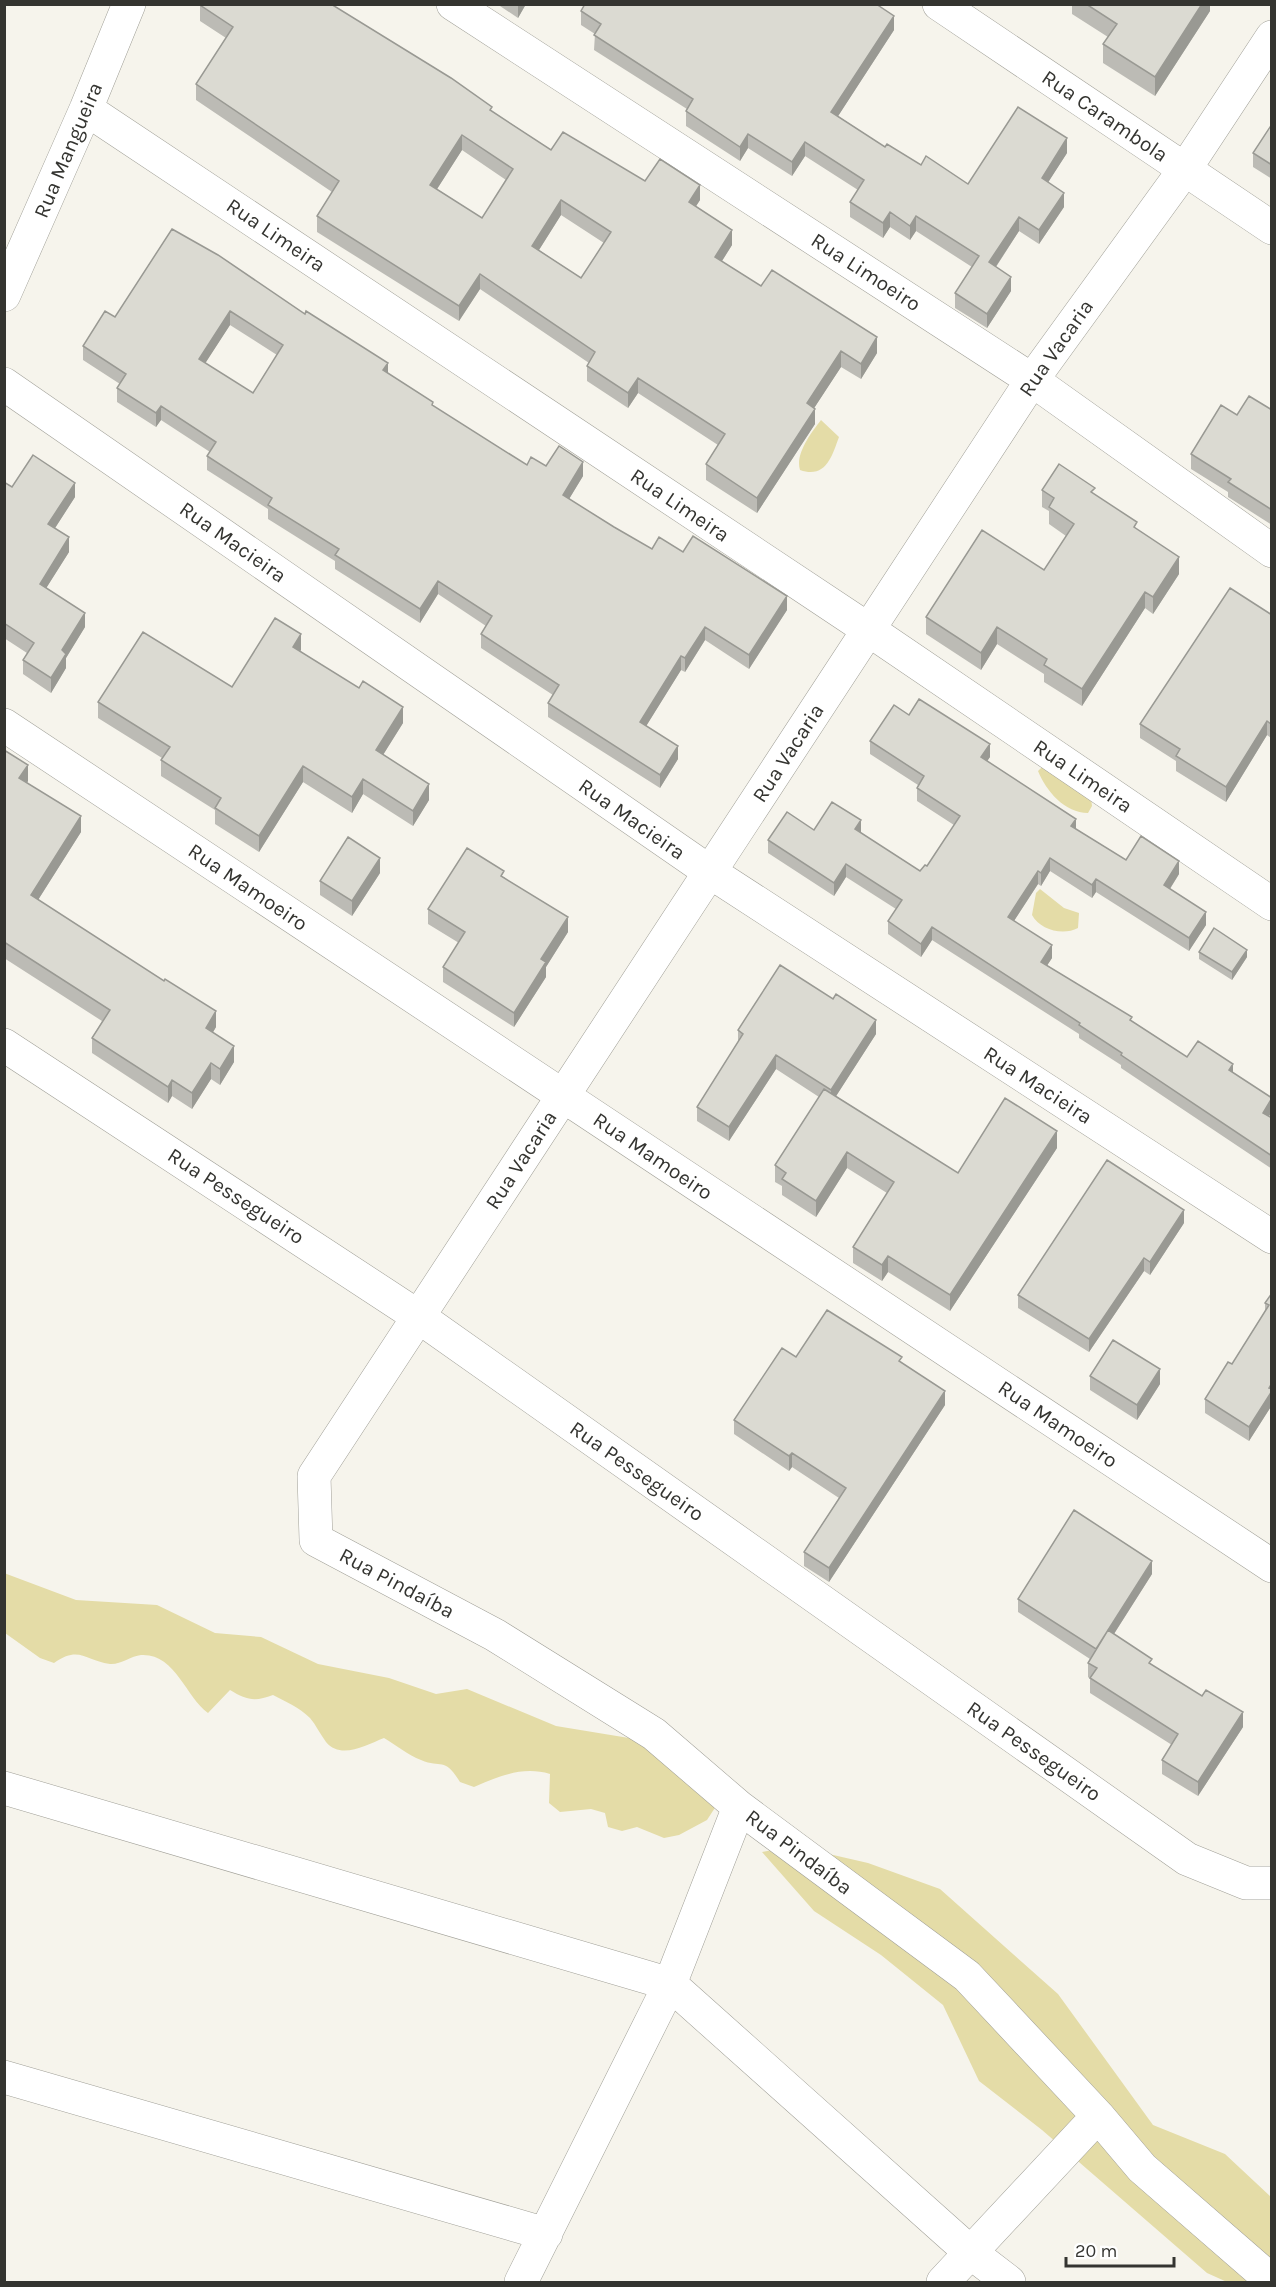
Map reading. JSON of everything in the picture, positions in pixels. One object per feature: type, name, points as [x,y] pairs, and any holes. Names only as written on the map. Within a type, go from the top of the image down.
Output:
[{"type":"street","name":"Rua Mangueira","points":[[4,295],[86,109],[129,4]]},
{"type":"street","name":"Rua Limoeiro","points":[[453,4],[1032,380],[1272,551]]},
{"type":"street","name":"Rua Carambola","points":[[939,4],[1272,228]]},
{"type":"street","name":"Rua Vacaria","points":[[314,1476],[1032,380],[1185,170],[1272,37]]},
{"type":"street","name":"Rua Limeira","points":[[86,109],[868,630],[1272,904]]},
{"type":"street","name":"Rua Macieira","points":[[4,384],[710,872],[1272,1236]]},
{"type":"street","name":"Rua Mamoeiro","points":[[4,725],[1272,1566]]},
{"type":"street","name":"Rua Pessegueiro","points":[[4,1045],[419,1317],[1187,1859],[1246,1883],[1272,1883]]},
{"type":"street","name":"Rua Pindaíba","points":[[314,1476],[316,1540],[495,1635],[654,1734],[739,1807],[967,1976],[1098,2116],[1142,2168],[1272,2281]]},
{"type":"street","points":[[4,1788],[670,1984],[970,2252],[1009,2283]]},
{"type":"street","points":[[521,2283],[670,1984],[739,1807]]},
{"type":"street","points":[[4,2077],[546,2234]]},
{"type":"street","points":[[943,2283],[1098,2116]]},
{"type":"shaded area","points":[[821,420],[839,437],[834,451],[822,469],[809,472],[800,470],[802,451]]},
{"type":"shaded area","points":[[1043,766],[1090,790],[1092,806],[1088,813],[1072,809],[1057,800],[1038,771]]},
{"type":"shaded area","points":[[1040,889],[1064,908],[1079,913],[1078,928],[1066,931],[1052,930],[1036,920],[1032,915],[1036,893]]},
{"type":"shaded area","points":[[4,1573],[76,1600],[157,1605],[215,1633],[261,1637],[318,1664],[389,1678],[436,1694],[467,1689],[556,1726],[635,1739],[720,1800],[707,1820],[679,1835],[664,1838],[637,1827],[622,1831],[608,1827],[605,1813],[591,1809],[560,1812],[549,1803],[550,1774],[521,1772],[502,1776],[474,1787],[460,1782],[446,1766],[416,1758],[384,1738],[362,1747],[339,1750],[326,1742],[306,1714],[273,1695],[251,1699],[230,1690],[208,1713],[171,1668],[153,1656],[141,1655],[110,1664],[77,1655],[70,1655],[54,1663],[40,1658],[5,1633]]},
{"type":"shaded area","points":[[794,1846],[868,1863],[940,1889],[1058,1994],[1153,2125],[1225,2154],[1271,2197],[1271,2282],[1227,2282],[1207,2273],[1042,2130],[979,2081],[943,2005],[881,1955],[814,1911],[762,1852]]},
{"type":"building","points":[[331,4],[451,78],[492,107],[490,110],[551,150],[563,132],[645,181],[660,159],[700,185],[689,202],[732,230],[715,257],[761,286],[772,270],[877,337],[861,364],[841,351],[807,403],[815,409],[757,498],[706,464],[725,434],[638,378],[628,393],[587,366],[595,352],[480,274],[459,306],[317,216],[339,181],[196,84],[233,27],[200,5]],"holes":[[[462,135],[513,169],[482,218],[430,185]],[[561,200],[611,232],[581,278],[532,246]]]},
{"type":"building","points":[[585,4],[876,4],[894,16],[831,112],[885,147],[887,144],[921,165],[926,156],[968,184],[1018,107],[1067,138],[1042,178],[1064,193],[1039,230],[1019,217],[989,262],[1011,277],[987,314],[955,293],[979,256],[916,216],[910,226],[890,212],[883,223],[850,202],[864,180],[805,142],[792,162],[748,134],[740,147],[686,111],[693,99],[594,35],[601,24],[581,11]]},
{"type":"building","points":[[1086,4],[1202,4],[1155,77],[1103,44],[1117,24]]},
{"type":"building","points":[[1272,124],[1272,165],[1253,153]]},
{"type":"building","points":[[172,229],[218,255],[305,314],[306,311],[388,363],[383,370],[433,402],[432,405],[527,465],[531,457],[546,466],[559,446],[583,462],[563,495],[614,527],[652,549],[659,537],[683,552],[693,536],[787,596],[749,655],[705,627],[685,658],[681,656],[640,722],[678,746],[660,775],[548,703],[559,685],[481,634],[492,616],[438,581],[420,609],[335,555],[339,549],[268,505],[272,498],[207,456],[216,442],[161,406],[156,413],[117,388],[126,374],[83,346],[105,311],[115,317]],"holes":[[[230,311],[283,345],[253,393],[199,359]]]},
{"type":"building","points":[[1249,396],[1272,410],[1272,510],[1228,482],[1231,479],[1191,454],[1221,405],[1237,415]]},
{"type":"building","points":[[33,455],[75,483],[48,524],[69,537],[40,584],[85,613],[62,650],[66,654],[51,678],[23,660],[34,643],[4,623],[4,482],[12,487]]},
{"type":"building","points":[[1059,464],[1095,488],[1091,492],[1137,522],[1134,527],[1179,557],[1153,597],[1145,592],[1082,689],[1044,665],[1047,659],[997,627],[981,653],[926,617],[982,530],[1044,570],[1074,524],[1049,507],[1054,498],[1042,490]]},
{"type":"building","points":[[1230,588],[1272,615],[1272,723],[1267,721],[1226,787],[1176,756],[1180,749],[1140,724]]},
{"type":"building","points":[[275,618],[301,634],[293,647],[359,688],[363,681],[403,707],[376,750],[429,784],[413,811],[363,779],[352,797],[303,766],[259,836],[215,808],[221,798],[161,760],[170,747],[98,702],[143,632],[232,687]]},
{"type":"building","points":[[919,699],[990,744],[981,757],[1076,819],[1071,826],[1126,860],[1141,836],[1179,861],[1164,885],[1206,912],[1189,938],[1096,879],[1092,885],[1050,858],[1041,873],[1038,871],[1008,917],[1052,945],[1041,962],[1132,1017],[1130,1020],[1187,1057],[1198,1041],[1233,1064],[1229,1070],[1272,1098],[1263,1113],[1272,1118],[1272,1156],[1121,1055],[1122,1053],[1079,1025],[1080,1023],[932,927],[921,944],[888,921],[902,900],[846,864],[834,883],[768,840],[787,812],[814,830],[832,802],[861,820],[855,829],[920,871],[925,865],[927,866],[960,816],[917,788],[924,776],[870,741],[894,705],[909,715]]},
{"type":"building","points":[[4,750],[28,765],[19,778],[81,816],[31,895],[164,981],[165,979],[216,1011],[206,1028],[234,1046],[220,1069],[211,1063],[192,1093],[172,1080],[168,1087],[92,1038],[110,1010],[4,942]]},
{"type":"building","points":[[348,837],[380,858],[352,901],[320,881]]},
{"type":"building","points":[[467,848],[504,871],[501,876],[568,917],[541,959],[546,962],[514,1013],[443,967],[465,932],[428,909]]},
{"type":"building","points":[[1214,928],[1247,950],[1232,972],[1199,952]]},
{"type":"building","points":[[780,965],[833,999],[836,994],[876,1020],[831,1090],[776,1055],[729,1127],[697,1107],[743,1034],[738,1030]]},
{"type":"building","points":[[824,1089],[958,1173],[1005,1098],[1057,1131],[950,1295],[888,1256],[882,1265],[853,1247],[894,1182],[847,1152],[816,1201],[782,1179],[786,1173],[775,1165]]},
{"type":"building","points":[[1107,1160],[1184,1210],[1150,1262],[1144,1258],[1089,1339],[1018,1295]]},
{"type":"building","points":[[1272,1293],[1272,1383],[1269,1388],[1272,1391],[1249,1427],[1205,1399],[1228,1362],[1232,1364],[1269,1305],[1265,1303]]},
{"type":"building","points":[[827,1310],[902,1357],[899,1361],[945,1391],[829,1568],[804,1552],[846,1488],[792,1453],[789,1456],[734,1420],[782,1348],[796,1357]]},
{"type":"building","points":[[1113,1340],[1160,1369],[1137,1405],[1090,1376]]},
{"type":"building","points":[[1074,1510],[1152,1561],[1096,1649],[1018,1599]]},
{"type":"building","points":[[1108,1630],[1152,1659],[1149,1663],[1202,1696],[1206,1690],[1243,1712],[1198,1782],[1162,1760],[1178,1734],[1090,1678],[1097,1668],[1088,1663]]}]
